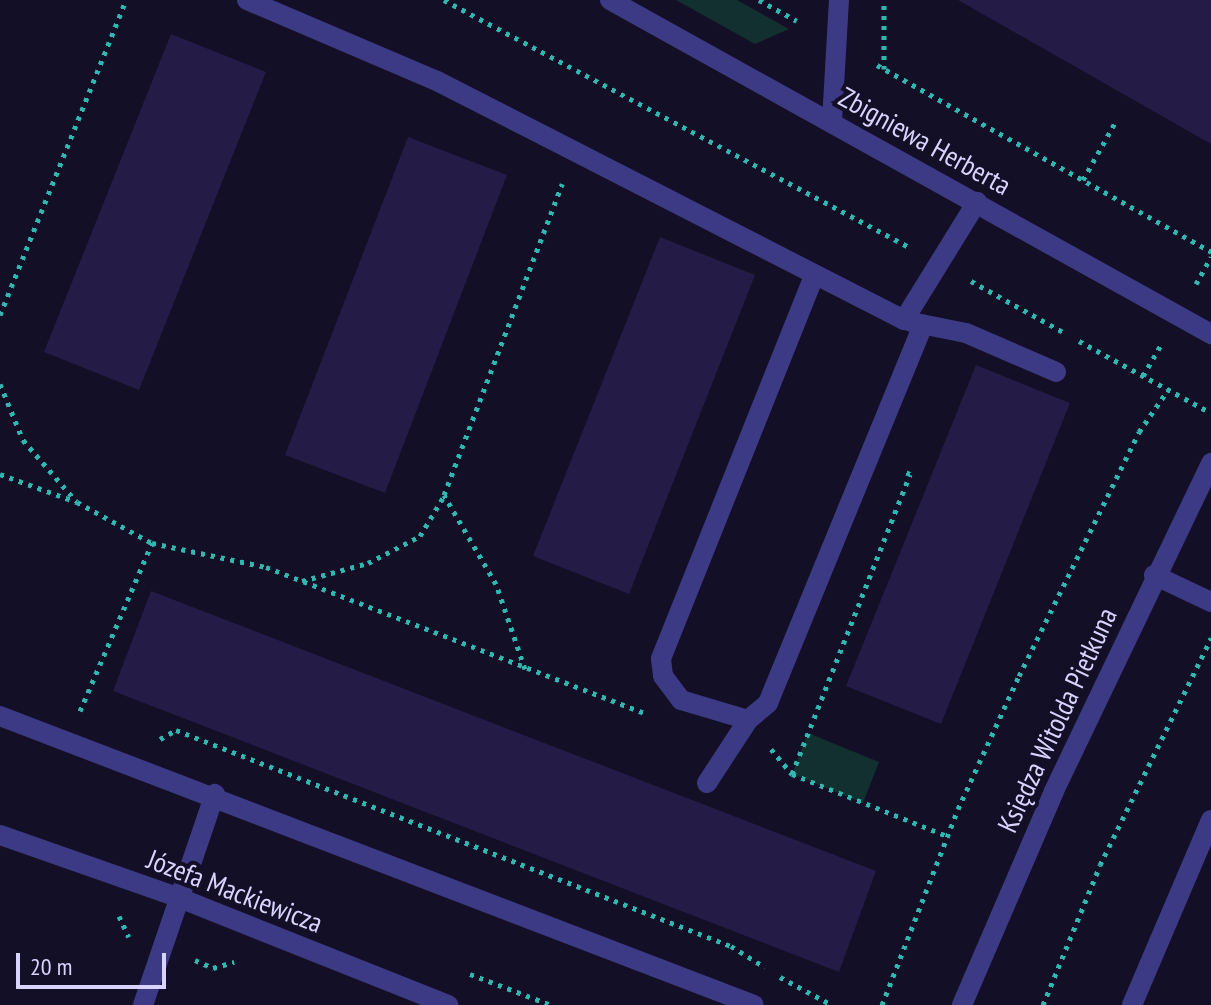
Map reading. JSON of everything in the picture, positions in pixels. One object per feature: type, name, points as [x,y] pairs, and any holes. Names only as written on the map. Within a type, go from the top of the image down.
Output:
[{"type":"street","points":[[247,0],[437,81],[814,276],[914,322],[966,333],[1056,372]]},
{"type":"street","name":"Zbigniewa Herberta","points":[[610,0],[1211,334]]},
{"type":"street","points":[[832,121],[839,0]]},
{"type":"street","points":[[707,783],[748,720],[768,703],[869,457],[914,322],[940,264],[977,202]]},
{"type":"street","points":[[748,720],[681,700],[663,676],[661,659],[814,276]]},
{"type":"street","name":"Księdza Witolda Pietkuna","points":[[962,1005],[1154,575],[1211,463]]},
{"type":"street","points":[[1154,575],[1211,602]]},
{"type":"street","points":[[0,716],[215,794],[754,1005]]},
{"type":"street","points":[[143,1005],[177,897],[215,794]]},
{"type":"street","points":[[1132,1005],[1211,820]]},
{"type":"street","name":"Józefa Mackiewicza","points":[[0,835],[177,897],[448,1005]]},
{"type":"path","points":[[0,315],[126,0]]},
{"type":"path","points":[[444,0],[940,264],[1211,413]]},
{"type":"path","points":[[759,0],[797,21]]},
{"type":"path","points":[[884,0],[884,69]]},
{"type":"path","points":[[877,65],[1211,252]]},
{"type":"path","points":[[1083,180],[1116,121]]},
{"type":"path","points":[[300,581],[368,563],[420,536],[444,495],[574,152]]},
{"type":"path","points":[[0,384],[23,440],[77,502]]},
{"type":"path","points":[[882,1005],[947,836],[1139,432],[1168,390]]},
{"type":"path","points":[[792,774],[910,474],[869,457]]},
{"type":"path","points":[[0,474],[77,502],[152,543],[266,567],[643,716],[681,700]]},
{"type":"path","points":[[444,495],[496,584],[526,670]]},
{"type":"path","points":[[68,741],[152,543]]},
{"type":"path","points":[[1043,1005],[1100,865],[1211,638]]},
{"type":"path","points":[[67,708],[92,718]]},
{"type":"path","points":[[748,720],[792,774],[947,836]]},
{"type":"path","points":[[154,743],[176,730],[731,946],[832,1005]]},
{"type":"green space","points":[[676,0],[737,0],[789,29],[755,44]]},
{"type":"green space","points":[[808,733],[879,762],[863,803],[792,774]]},
{"type":"building","points":[[958,0],[1211,0],[1211,144]]},
{"type":"building","points":[[171,34],[266,72],[139,390],[44,352]]},
{"type":"building","points":[[408,137],[507,175],[385,493],[285,455]]},
{"type":"building","points":[[660,237],[755,275],[629,594],[533,556]]},
{"type":"building","points":[[976,365],[1070,403],[941,724],[846,686]]},
{"type":"building","points":[[151,591],[876,871],[839,972],[113,691]]}]
